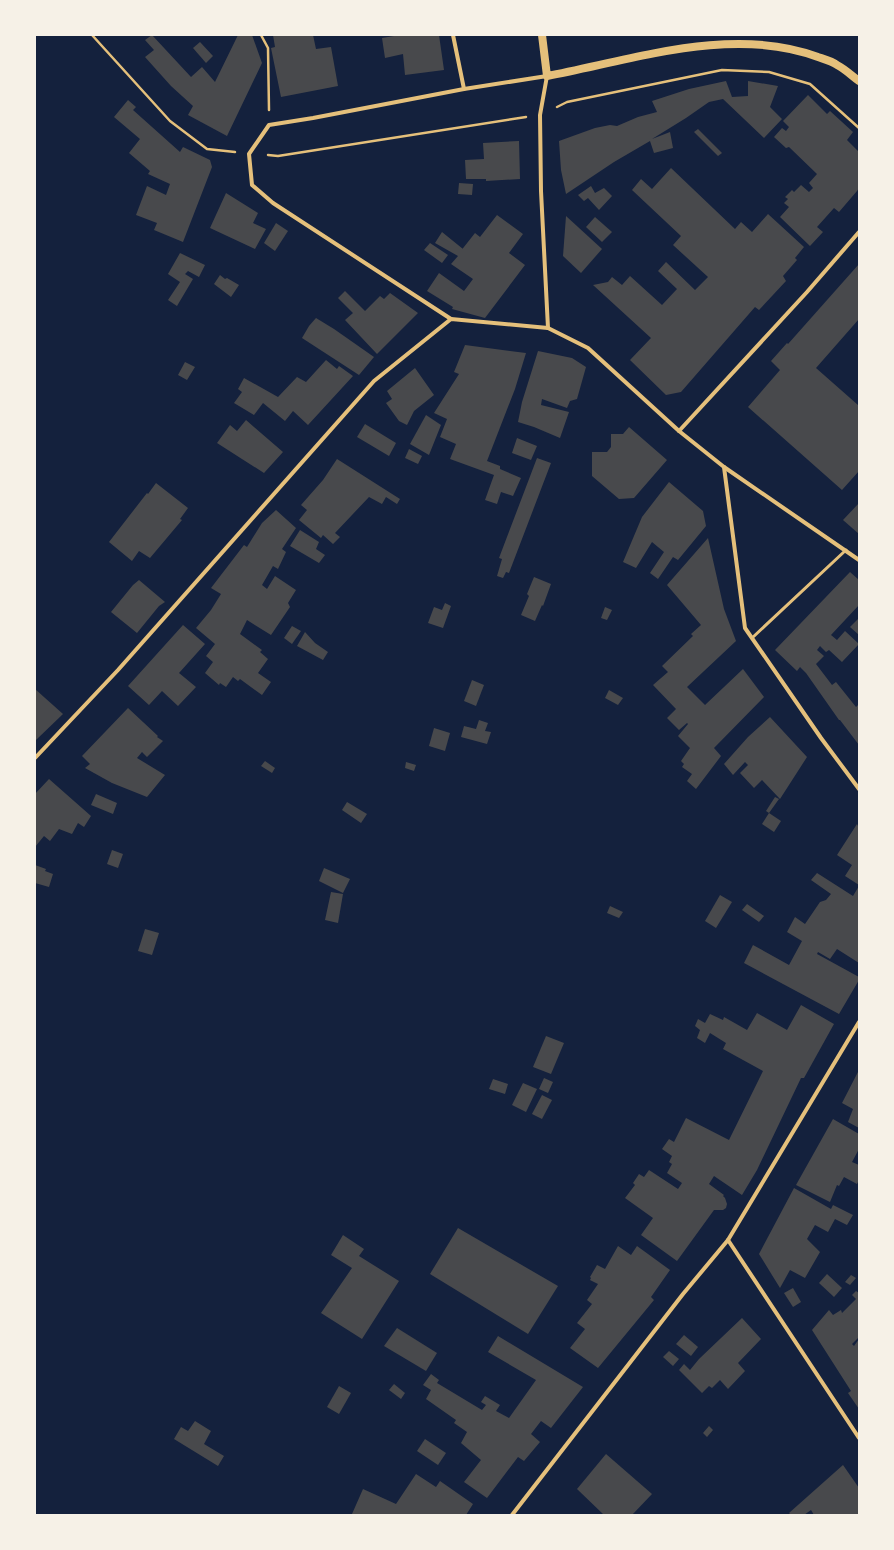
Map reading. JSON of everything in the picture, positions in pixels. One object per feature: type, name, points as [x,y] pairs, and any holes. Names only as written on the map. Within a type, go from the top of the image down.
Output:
[{"type":"main road","points":[[542,35],[547,76],[676,49],[731,43],[768,44],[805,52],[837,64],[859,81]]},
{"type":"street","points":[[453,35],[464,89]]},
{"type":"street","points":[[548,328],[541,191],[540,115],[547,76],[464,89],[313,118],[269,124],[249,154],[252,185],[273,203],[451,319],[548,328],[588,348],[679,431],[724,467],[859,560]]},
{"type":"street","points":[[679,431],[807,292],[859,232]]},
{"type":"street","points":[[35,758],[118,670],[374,381],[451,319]]},
{"type":"street","points":[[724,467],[745,628],[821,738],[859,789]]},
{"type":"street","points":[[512,1515],[683,1294],[728,1240],[859,1022]]},
{"type":"street","points":[[728,1240],[859,1438]]},
{"type":"lane","points":[[752,638],[846,550]]},
{"type":"path","points":[[92,35],[170,121],[208,149],[249,154],[278,156],[540,115],[567,102],[722,70],[769,72],[810,84],[859,128]]},
{"type":"path","points":[[261,35],[268,48],[269,124]]},
{"type":"building","points":[[152,35],[191,77],[202,67],[215,82],[238,35],[252,35],[262,63],[227,136],[188,115],[193,106],[171,86],[145,57],[154,50],[145,40]]},
{"type":"building","points":[[273,35],[313,35],[316,49],[331,47],[338,86],[281,97],[271,48],[275,47]]},
{"type":"building","points":[[400,35],[439,35],[444,70],[405,75],[403,54],[385,58],[382,38]]},
{"type":"building","points":[[200,42],[213,56],[206,63],[193,48]]},
{"type":"building","points":[[726,81],[732,97],[748,96],[748,81],[778,86],[770,107],[782,119],[764,138],[723,99],[709,102],[652,139],[670,132],[673,148],[654,153],[650,141],[614,162],[566,194],[561,170],[559,141],[595,128],[610,125],[617,126],[638,117],[657,112],[652,101],[689,89]]},
{"type":"building","points":[[808,95],[827,114],[830,111],[853,132],[847,140],[859,152],[859,188],[839,212],[834,208],[817,227],[823,232],[810,246],[780,217],[789,207],[784,203],[788,199],[785,197],[792,190],[794,192],[801,185],[809,192],[813,188],[809,183],[817,174],[789,147],[786,148],[774,137],[782,128],[786,131],[789,127],[783,121]]},
{"type":"building","points":[[128,100],[136,107],[133,110],[180,152],[183,147],[210,160],[212,167],[183,242],[154,230],[157,223],[136,215],[147,186],[166,195],[170,184],[148,174],[150,171],[129,153],[140,139],[114,117]]},
{"type":"building","points":[[698,129],[722,153],[718,156],[694,132]]},
{"type":"building","points":[[519,141],[520,179],[486,181],[486,179],[466,179],[465,160],[484,159],[483,143]]},
{"type":"building","points":[[671,168],[735,229],[741,222],[752,232],[768,214],[804,247],[795,258],[797,260],[783,276],[786,281],[759,310],[755,307],[681,392],[666,395],[630,360],[651,338],[593,285],[608,282],[612,277],[622,285],[630,276],[662,305],[677,289],[658,271],[666,262],[695,290],[708,277],[673,245],[681,236],[632,190],[641,179],[652,189]]},
{"type":"building","points":[[459,183],[473,184],[472,195],[458,194]]},
{"type":"building","points":[[591,186],[595,193],[604,188],[612,196],[599,210],[588,198],[584,201],[578,195]]},
{"type":"building","points":[[226,193],[258,213],[253,223],[266,229],[255,249],[210,228]]},
{"type":"building","points":[[497,215],[523,234],[509,253],[525,265],[485,318],[452,309],[453,307],[427,291],[439,273],[464,291],[473,279],[451,264],[458,256],[435,243],[442,232],[463,249],[475,233],[480,237]]},
{"type":"building","points":[[566,216],[602,249],[581,273],[563,256]]},
{"type":"building","points":[[595,217],[612,232],[602,242],[586,227]]},
{"type":"building","points":[[276,223],[288,231],[275,251],[264,243]]},
{"type":"building","points":[[430,243],[448,255],[442,263],[424,250]]},
{"type":"building","points":[[180,253],[205,265],[199,277],[188,271],[185,274],[193,279],[177,306],[168,300],[180,282],[168,274]]},
{"type":"building","points":[[859,264],[859,319],[816,368],[858,405],[859,404],[859,471],[842,490],[748,407],[780,370],[771,361]]},
{"type":"building","points":[[220,275],[225,279],[227,278],[239,285],[231,297],[214,284]]},
{"type":"building","points":[[345,291],[365,311],[380,296],[384,299],[390,293],[418,313],[377,354],[345,320],[353,313],[338,298]]},
{"type":"building","points":[[316,318],[374,357],[359,375],[302,338]]},
{"type":"building","points":[[465,345],[526,353],[515,389],[487,461],[500,466],[500,469],[521,478],[513,496],[501,492],[497,504],[485,500],[494,475],[450,459],[456,444],[440,437],[447,419],[434,413],[459,374],[454,372]]},
{"type":"building","points":[[538,351],[572,358],[586,367],[577,399],[570,401],[567,408],[542,399],[541,405],[569,412],[560,438],[518,422],[522,402]]},
{"type":"building","points":[[326,360],[337,369],[339,366],[353,376],[308,425],[293,411],[285,421],[263,403],[254,415],[234,403],[242,392],[238,389],[244,378],[278,397],[297,377],[306,382]]},
{"type":"building","points":[[185,362],[195,367],[187,380],[178,375]]},
{"type":"building","points":[[415,368],[434,395],[414,411],[407,425],[399,421],[386,403],[392,399],[387,391]]},
{"type":"building","points":[[426,415],[441,425],[429,455],[410,444]]},
{"type":"building","points":[[246,420],[283,452],[264,473],[217,443],[230,425],[237,431]]},
{"type":"building","points":[[365,424],[396,443],[389,456],[357,437]]},
{"type":"building","points":[[629,427],[667,460],[634,498],[619,499],[592,476],[592,452],[607,452],[611,447],[611,434],[623,434]]},
{"type":"building","points":[[517,438],[537,446],[531,460],[512,453]]},
{"type":"building","points":[[409,449],[422,456],[418,464],[405,458]]},
{"type":"building","points":[[537,458],[551,463],[509,573],[506,572],[503,578],[497,576],[502,559],[499,558]]},
{"type":"building","points":[[337,459],[400,499],[397,504],[386,497],[382,504],[369,497],[335,533],[340,537],[333,544],[323,535],[321,538],[299,520],[307,510],[301,505],[323,480]]},
{"type":"building","points":[[669,482],[703,511],[706,526],[678,560],[673,557],[658,579],[650,573],[664,552],[652,542],[636,568],[623,562],[642,517]]},
{"type":"building","points":[[156,483],[188,508],[180,519],[182,520],[150,558],[139,551],[132,561],[109,542]]},
{"type":"building","points":[[859,503],[859,534],[843,520]]},
{"type":"building","points":[[276,510],[296,528],[282,549],[286,552],[278,569],[273,566],[262,585],[267,589],[275,576],[296,590],[288,603],[290,607],[271,635],[247,620],[240,634],[262,650],[260,652],[268,659],[258,673],[271,682],[262,695],[240,679],[238,681],[233,677],[226,687],[220,683],[219,685],[205,673],[213,662],[206,656],[215,644],[196,628],[211,610],[221,594],[211,588],[244,545],[247,547],[262,523]]},
{"type":"building","points":[[300,530],[319,542],[316,549],[325,555],[319,563],[290,546]]},
{"type":"building","points":[[708,538],[724,609],[736,641],[687,687],[705,705],[743,669],[764,697],[714,748],[721,756],[696,789],[687,781],[692,774],[682,767],[684,764],[681,761],[690,748],[678,736],[688,724],[687,723],[679,730],[667,718],[676,709],[653,685],[668,672],[662,666],[693,636],[691,634],[701,625],[667,585]]},
{"type":"building","points":[[850,572],[859,580],[859,605],[831,635],[837,640],[845,631],[859,644],[842,662],[829,650],[826,652],[820,646],[817,650],[824,656],[816,664],[832,685],[836,682],[856,707],[859,704],[859,745],[839,720],[806,673],[800,667],[797,671],[775,650]]},
{"type":"building","points":[[534,577],[551,584],[543,606],[542,605],[535,621],[521,615],[529,596],[527,594]]},
{"type":"building","points":[[139,580],[165,602],[159,606],[137,633],[111,612],[133,585]]},
{"type":"building","points":[[445,603],[451,606],[443,628],[428,623],[434,607],[442,610]]},
{"type":"building","points":[[605,607],[612,610],[607,620],[601,618]]},
{"type":"building","points":[[859,618],[859,635],[850,627]]},
{"type":"building","points":[[183,625],[205,644],[179,673],[196,687],[178,706],[162,691],[149,705],[128,686]]},
{"type":"building","points":[[292,626],[301,631],[292,644],[284,638]]},
{"type":"building","points":[[305,632],[315,643],[328,652],[323,660],[297,646]]},
{"type":"building","points":[[472,680],[484,685],[476,706],[464,701]]},
{"type":"building","points":[[35,689],[63,714],[36,740],[35,738]]},
{"type":"building","points":[[609,690],[623,698],[618,705],[605,698]]},
{"type":"building","points":[[128,708],[158,736],[157,737],[163,741],[147,757],[142,752],[137,758],[165,775],[147,797],[112,783],[85,768],[90,764],[82,756]]},
{"type":"building","points":[[770,717],[807,757],[780,799],[762,780],[754,788],[740,773],[748,765],[745,762],[733,775],[724,764],[748,737]]},
{"type":"building","points":[[479,720],[488,723],[485,731],[491,732],[487,744],[461,737],[464,726],[476,729]]},
{"type":"building","points":[[434,728],[450,733],[445,751],[429,746]]},
{"type":"building","points":[[265,761],[275,768],[272,773],[261,766]]},
{"type":"building","points":[[406,762],[416,765],[414,771],[405,768]]},
{"type":"building","points":[[49,779],[91,816],[84,827],[78,823],[72,834],[59,829],[50,841],[44,836],[35,847],[35,794]]},
{"type":"building","points":[[96,794],[117,803],[113,814],[91,805]]},
{"type":"building","points":[[775,797],[779,799],[769,813],[766,811]]},
{"type":"building","points":[[347,802],[367,814],[361,823],[342,810]]},
{"type":"building","points":[[769,813],[781,821],[774,832],[762,824]]},
{"type":"building","points":[[857,824],[859,828],[859,885],[845,876],[852,865],[837,855]]},
{"type":"building","points":[[112,850],[123,854],[118,868],[107,864]]},
{"type":"building","points":[[35,865],[46,869],[45,871],[53,874],[49,887],[35,883]]},
{"type":"building","points":[[324,868],[350,879],[343,893],[319,881]]},
{"type":"building","points":[[817,873],[853,896],[859,886],[859,963],[837,949],[830,959],[818,952],[817,954],[859,977],[859,980],[839,1014],[744,963],[753,945],[789,965],[802,941],[787,932],[795,917],[805,924],[820,902],[826,900],[831,894],[811,880]]},
{"type":"building","points":[[331,892],[343,894],[338,923],[325,920]]},
{"type":"building","points":[[720,895],[732,902],[716,928],[705,921]]},
{"type":"building","points":[[747,904],[764,916],[759,922],[742,910]]},
{"type":"building","points":[[610,906],[623,912],[619,918],[607,913]]},
{"type":"building","points":[[145,929],[159,933],[152,955],[138,951]]},
{"type":"building","points":[[801,1005],[834,1024],[804,1078],[801,1078],[757,1170],[742,1195],[714,1176],[709,1184],[724,1195],[723,1196],[727,1204],[726,1208],[723,1210],[714,1210],[677,1261],[641,1235],[653,1218],[625,1198],[635,1185],[633,1183],[639,1174],[644,1177],[649,1170],[678,1189],[682,1183],[667,1173],[672,1164],[669,1162],[672,1156],[662,1149],[669,1139],[674,1142],[686,1118],[729,1140],[763,1071],[723,1049],[726,1043],[710,1033],[705,1043],[697,1038],[700,1030],[695,1026],[698,1019],[705,1023],[710,1014],[723,1020],[724,1017],[747,1030],[757,1013],[787,1030]]},
{"type":"building","points":[[546,1036],[564,1043],[551,1074],[533,1067]]},
{"type":"building","points":[[859,1070],[859,1128],[848,1122],[853,1109],[842,1103]]},
{"type":"building","points":[[544,1078],[553,1082],[548,1093],[539,1089]]},
{"type":"building","points":[[493,1079],[508,1084],[505,1094],[489,1089]]},
{"type":"building","points":[[523,1083],[537,1089],[526,1112],[512,1105]]},
{"type":"building","points":[[542,1095],[552,1100],[542,1119],[532,1114]]},
{"type":"building","points":[[833,1119],[859,1134],[859,1149],[852,1162],[859,1165],[859,1180],[857,1184],[844,1177],[839,1186],[837,1185],[830,1202],[796,1185]]},
{"type":"building","points":[[794,1188],[831,1209],[833,1205],[853,1215],[847,1225],[835,1219],[828,1232],[815,1225],[807,1239],[820,1252],[805,1278],[790,1270],[780,1288],[759,1254]]},
{"type":"building","points":[[458,1228],[558,1286],[528,1334],[430,1274]]},
{"type":"building","points":[[343,1235],[364,1249],[359,1256],[399,1281],[362,1339],[321,1313],[352,1268],[331,1255]]},
{"type":"building","points":[[618,1246],[631,1255],[637,1246],[670,1270],[651,1297],[654,1300],[598,1368],[570,1348],[585,1329],[577,1323],[592,1304],[587,1300],[598,1284],[590,1280],[590,1277],[597,1265],[605,1269]]},
{"type":"building","points":[[827,1274],[842,1288],[834,1297],[819,1283]]},
{"type":"building","points":[[851,1275],[856,1278],[850,1285],[845,1282]]},
{"type":"building","points":[[793,1288],[801,1302],[793,1307],[784,1293]]},
{"type":"building","points":[[856,1291],[859,1293],[859,1337],[852,1344],[854,1346],[859,1339],[859,1409],[848,1393],[851,1391],[812,1330],[829,1310],[833,1315],[841,1310],[842,1313],[856,1299],[852,1295]]},
{"type":"building","points":[[742,1318],[761,1339],[738,1363],[745,1371],[728,1389],[720,1380],[712,1388],[709,1386],[702,1393],[679,1370],[684,1364],[690,1370],[699,1359]]},
{"type":"building","points":[[397,1328],[437,1353],[426,1371],[384,1346]]},
{"type":"building","points":[[684,1335],[698,1347],[691,1356],[676,1344]]},
{"type":"building","points":[[498,1336],[583,1387],[551,1428],[541,1421],[531,1434],[540,1442],[524,1461],[518,1457],[487,1498],[464,1482],[481,1460],[461,1443],[467,1432],[454,1423],[456,1420],[426,1399],[431,1390],[423,1385],[431,1374],[439,1380],[437,1383],[482,1410],[486,1405],[481,1402],[485,1396],[500,1405],[496,1411],[509,1418],[536,1380],[488,1352]]},
{"type":"building","points":[[669,1351],[679,1359],[673,1366],[663,1357]]},
{"type":"building","points":[[394,1384],[405,1393],[401,1399],[389,1390]]},
{"type":"building","points":[[339,1386],[351,1393],[339,1414],[327,1407]]},
{"type":"building","points":[[195,1421],[211,1431],[204,1444],[224,1456],[218,1466],[174,1439],[181,1427],[188,1431]]},
{"type":"building","points":[[709,1426],[713,1430],[707,1437],[703,1433]]},
{"type":"building","points":[[425,1439],[446,1453],[438,1465],[417,1451]]},
{"type":"building","points":[[606,1454],[652,1494],[632,1515],[604,1515],[577,1489]]},
{"type":"building","points":[[843,1465],[859,1488],[859,1515],[814,1515],[811,1510],[804,1515],[791,1515],[789,1513]]},
{"type":"building","points":[[416,1474],[436,1487],[440,1481],[473,1504],[466,1515],[352,1514],[363,1489],[396,1504]]}]
